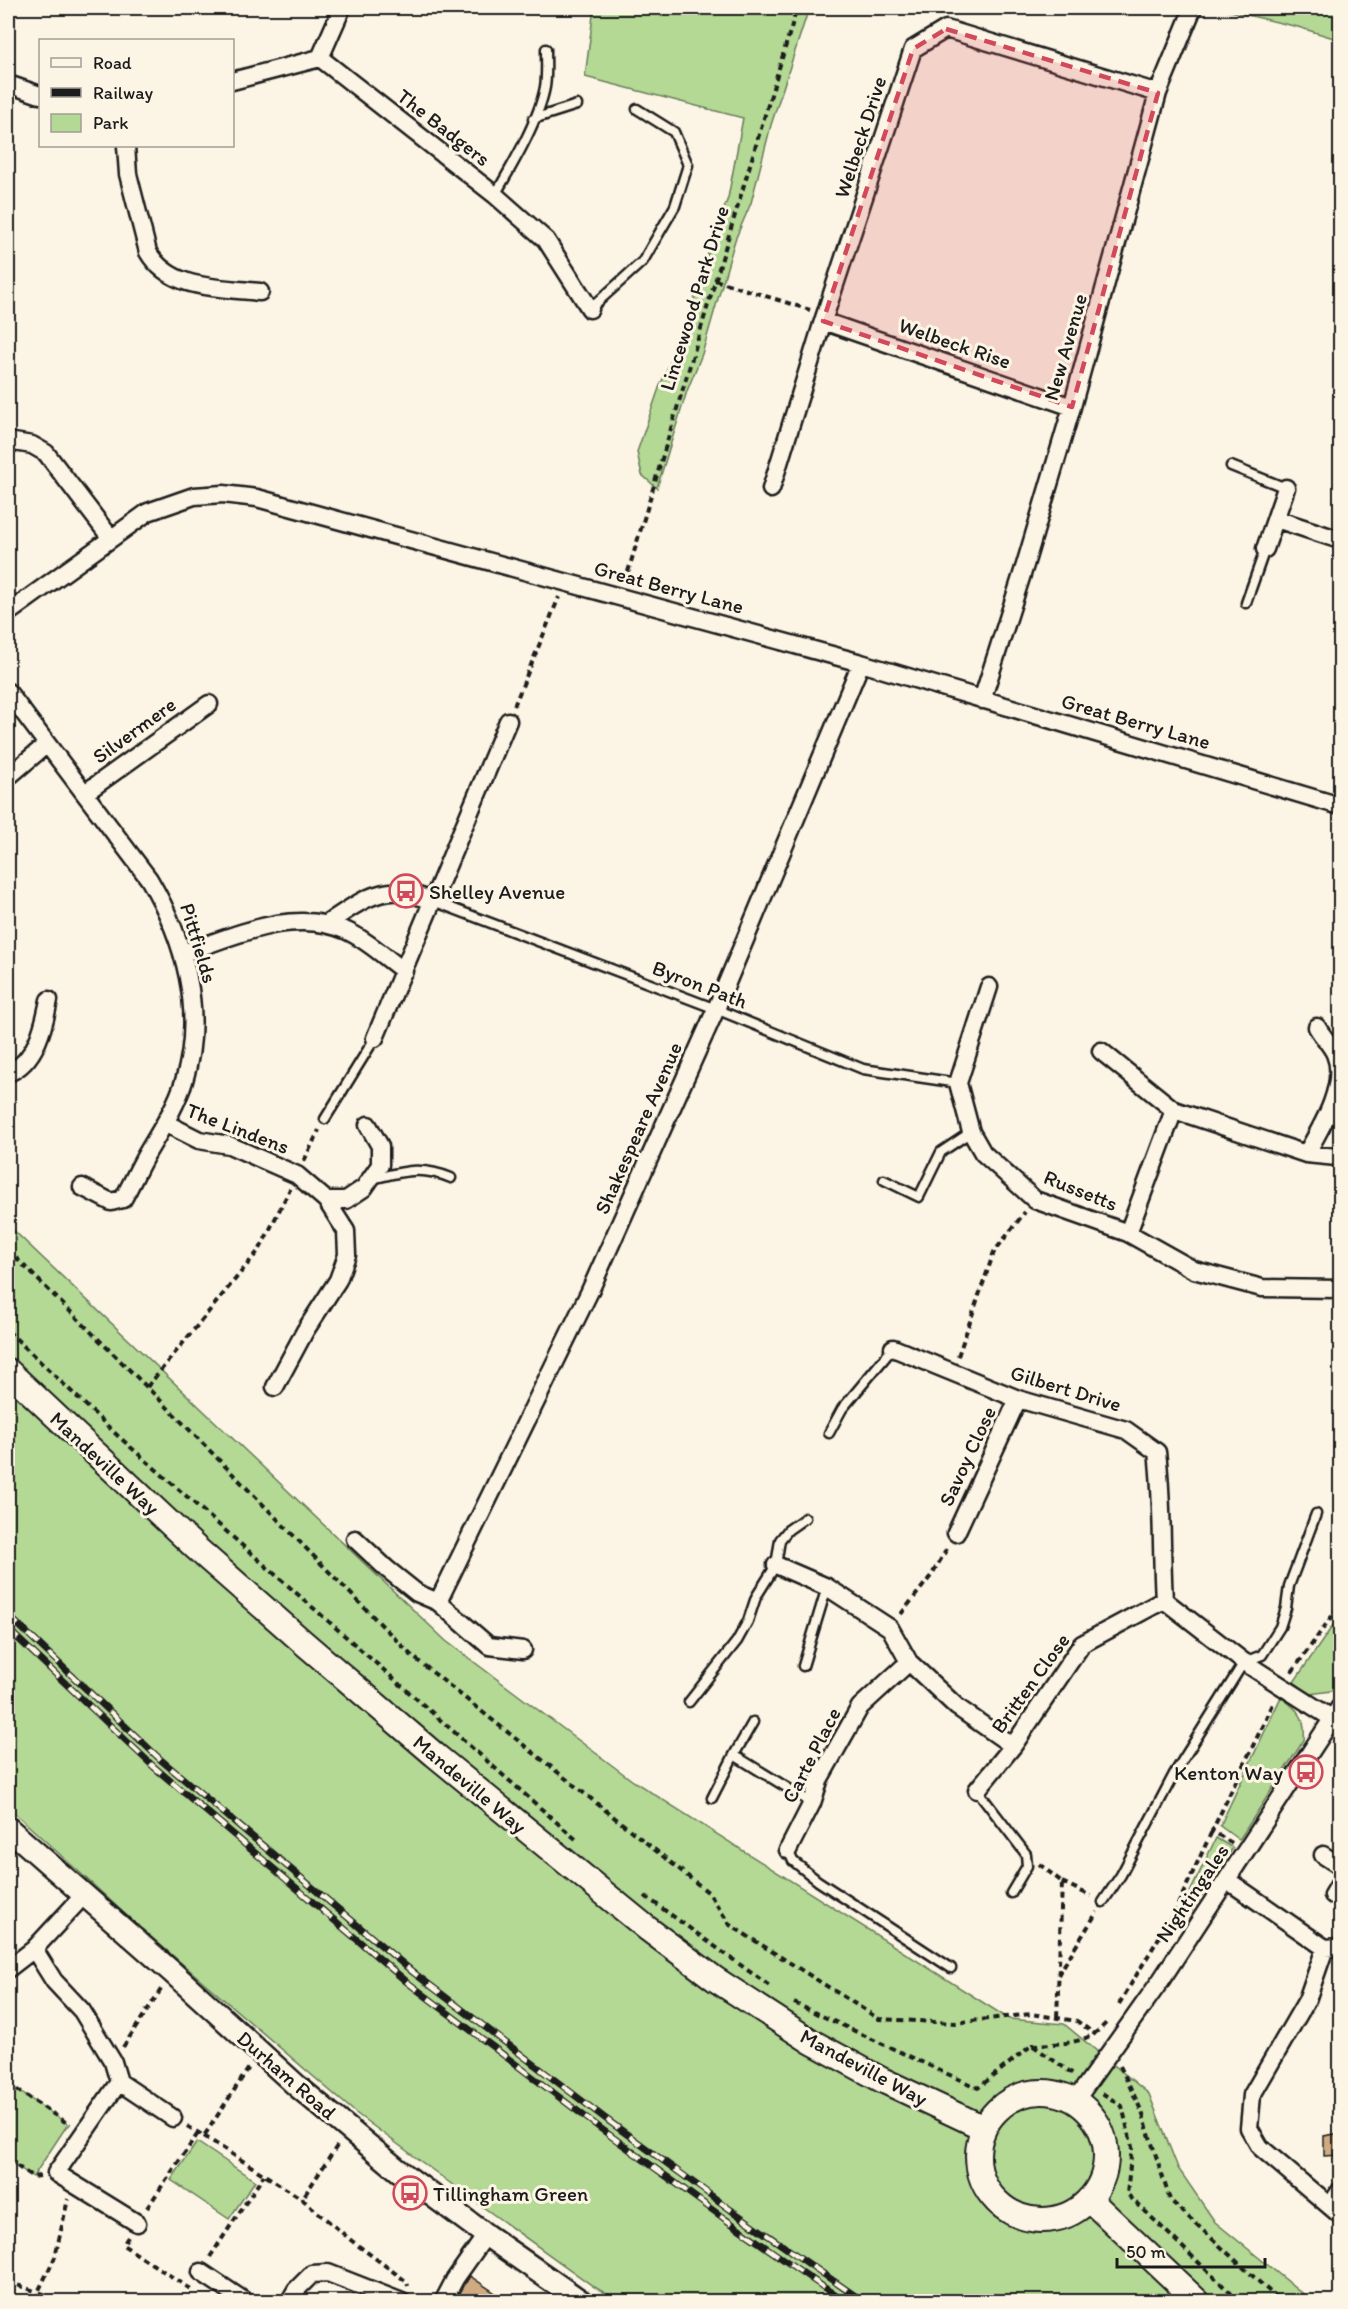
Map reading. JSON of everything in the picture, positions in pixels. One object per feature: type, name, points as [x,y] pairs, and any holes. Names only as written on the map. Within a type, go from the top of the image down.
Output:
[{"type":"main road","name":"Mandeville Way","points":[[8,1371],[180,1533],[304,1643],[488,1800],[648,1929],[715,1979],[813,2042],[882,2080],[984,2128]]},
{"type":"main road","points":[[1035,2092],[1081,2092],[1088,2112],[1097,2124],[1104,2142],[1106,2158],[1104,2173],[1098,2187],[1089,2199],[1073,2212],[1054,2218],[1035,2219],[1019,2216],[992,2196],[982,2179],[978,2160],[979,2144],[984,2128],[1002,2105],[1016,2097],[1035,2092]]},
{"type":"main road","points":[[1089,2199],[1198,2301]]},
{"type":"street","points":[[234,80],[320,58],[342,8]]},
{"type":"street","name":"New Avenue","points":[[982,700],[1072,407],[1158,93],[1193,8]]},
{"type":"street","name":"Welbeck Drive","points":[[771,489],[824,318],[913,49],[946,29],[1158,93]]},
{"type":"street","name":"The Badgers","points":[[320,58],[495,195],[546,240],[590,309]]},
{"type":"street","points":[[8,84],[39,95]]},
{"type":"street","points":[[126,147],[128,174],[148,252],[154,263],[166,274],[180,281],[260,292]]},
{"type":"street","name":"Welbeck Rise","points":[[824,318],[1072,407]]},
{"type":"street","points":[[8,441],[32,445],[46,453],[110,537]]},
{"type":"street","points":[[1265,549],[1286,488]]},
{"type":"street","name":"Great Berry Lane","points":[[8,613],[110,537],[148,512],[194,496],[223,495],[257,498],[861,663],[1341,806]]},
{"type":"street","points":[[1276,519],[1341,540]]},
{"type":"street","name":"Shakespeare Avenue","points":[[438,1602],[589,1293],[716,1009],[861,663]]},
{"type":"street","name":"Pittfields","points":[[8,692],[149,879],[162,901],[183,953],[192,999],[190,1054],[184,1082],[165,1123],[123,1199],[111,1202],[82,1187]]},
{"type":"street","name":"Silvermere","points":[[85,793],[209,704]]},
{"type":"street","points":[[375,1038],[508,721]]},
{"type":"street","points":[[8,777],[47,744]]},
{"type":"street","points":[[328,923],[373,895],[400,891],[433,901]]},
{"type":"street","points":[[183,953],[269,926],[307,920],[328,923],[350,932],[404,971]]},
{"type":"street","points":[[958,1083],[989,987]]},
{"type":"street","points":[[8,1073],[15,1070],[31,1053],[44,1024],[49,999]]},
{"type":"street","points":[[1306,1154],[1320,1128],[1339,1082],[1336,1055],[1317,1028]]},
{"type":"street","points":[[1101,1052],[1174,1110],[1306,1154],[1337,1157]]},
{"type":"street","name":"Russetts","points":[[958,1083],[971,1132],[982,1153],[1035,1200],[1128,1233],[1194,1269],[1263,1288],[1341,1289]]},
{"type":"street","points":[[1128,1233],[1174,1110]]},
{"type":"street","name":"The Lindens","points":[[165,1123],[199,1140],[229,1145],[297,1175],[326,1200],[346,1231],[347,1256],[338,1280],[304,1331],[275,1387]]},
{"type":"street","points":[[326,1200],[346,1200],[364,1188],[380,1166],[380,1146],[368,1125]]},
{"type":"street","name":"Gilbert Drive","points":[[893,1348],[1018,1399],[1126,1430],[1157,1452],[1161,1489],[1160,1545],[1164,1600]]},
{"type":"street","name":"Savoy Close","points":[[956,1533],[1018,1399]]},
{"type":"street","points":[[356,1539],[387,1569],[417,1593],[438,1602],[489,1646],[523,1650]]},
{"type":"street","points":[[776,1564],[827,1587],[890,1629],[909,1662],[957,1707],[1013,1746]]},
{"type":"street","points":[[1164,1600],[1244,1662],[1283,1687],[1337,1713]]},
{"type":"street","name":"Britten Close","points":[[977,1790],[1013,1746],[1082,1644],[1164,1600]]},
{"type":"street","name":"Carte Place","points":[[788,1850],[812,1803],[820,1778],[860,1707],[909,1662]]},
{"type":"street","name":"Nightingales","points":[[1081,2092],[1246,1852],[1337,1713]]},
{"type":"street","name":"Durham Road","points":[[8,1828],[297,2086],[398,2170],[486,2235],[582,2301]]},
{"type":"street","points":[[1323,1855],[1341,1866]]},
{"type":"street","points":[[1227,1880],[1333,1947],[1307,2000],[1252,2095],[1249,2128],[1260,2147],[1335,2211],[1341,2191]]},
{"type":"street","points":[[8,1969],[34,1949],[84,1895]]},
{"type":"street","points":[[34,1949],[54,1981],[82,2010],[113,2062],[119,2082],[173,2118]]},
{"type":"street","points":[[119,2082],[56,2174],[137,2223]]},
{"type":"street","points":[[443,2301],[455,2279],[486,2235]]},
{"type":"street","points":[[201,2272],[246,2301]]},
{"type":"street","points":[[289,2301],[296,2290],[312,2274],[328,2273],[405,2297]]},
{"type":"lane","points":[[495,195],[517,157],[542,99],[546,84],[546,49]]},
{"type":"lane","points":[[533,119],[577,105]]},
{"type":"lane","points":[[590,309],[643,261],[675,206],[688,165],[674,132],[637,109]]},
{"type":"lane","points":[[1231,466],[1286,488]]},
{"type":"lane","points":[[1246,603],[1265,549]]},
{"type":"lane","name":"Byron Path","points":[[433,901],[716,1009],[863,1069],[958,1083]]},
{"type":"lane","points":[[325,1119],[375,1038]]},
{"type":"lane","points":[[884,1180],[919,1197],[941,1152],[971,1132]]},
{"type":"lane","points":[[371,1179],[412,1170],[425,1170],[451,1178]]},
{"type":"lane","points":[[829,1433],[842,1409],[893,1348]]},
{"type":"lane","points":[[1103,1902],[1121,1875],[1174,1774],[1244,1662],[1262,1655],[1277,1634],[1286,1608],[1289,1586],[1316,1514]]},
{"type":"lane","points":[[689,1702],[737,1641],[748,1621],[756,1597],[776,1564],[780,1540],[788,1530],[805,1518]]},
{"type":"lane","points":[[803,1666],[827,1587]]},
{"type":"lane","points":[[712,1798],[753,1722]]},
{"type":"lane","points":[[734,1755],[812,1803]]},
{"type":"lane","points":[[977,1790],[1026,1854],[1027,1866],[1011,1893]]},
{"type":"lane","points":[[788,1850],[793,1861],[818,1881],[951,1968]]},
{"type":"path","name":"Lincewood Park Drive","points":[[620,597],[796,8]]},
{"type":"path","points":[[715,280],[824,318]]},
{"type":"path","points":[[508,721],[558,600],[563,581]]},
{"type":"path","points":[[147,1387],[260,1250],[325,1119]]},
{"type":"path","points":[[952,1373],[994,1252],[1035,1200]]},
{"type":"path","points":[[8,1250],[147,1387],[411,1655],[709,1893],[730,1925],[879,2019],[955,2023],[1031,2014],[1077,2021],[1096,2035]]},
{"type":"path","points":[[8,1331],[118,1436],[584,1846]]},
{"type":"path","points":[[890,1629],[931,1576],[956,1533]]},
{"type":"path","points":[[1117,2008],[1175,1911],[1283,1687],[1341,1605]]},
{"type":"path","points":[[1212,1831],[1246,1852]]},
{"type":"path","points":[[1026,1854],[1062,1882],[1103,1902],[1058,1975]]},
{"type":"path","points":[[1057,2018],[1062,1882]]},
{"type":"path","points":[[638,1891],[780,1994]]},
{"type":"path","points":[[113,2062],[172,1972]]},
{"type":"path","points":[[789,2000],[978,2088],[1032,2045],[1071,2042],[1096,2035],[1111,2017]]},
{"type":"path","points":[[1032,2045],[1057,2065],[1081,2092],[1122,2106],[1132,2147],[1127,2194],[1240,2301]]},
{"type":"path","points":[[1112,2049],[1142,2112],[1170,2200],[1281,2301]]},
{"type":"path","points":[[204,2136],[260,2052]]},
{"type":"path","points":[[8,2084],[83,2133]]},
{"type":"path","points":[[173,2118],[199,2132],[302,2199],[352,2241],[407,2282],[405,2297]]},
{"type":"path","points":[[302,2199],[349,2128]]},
{"type":"path","points":[[199,2132],[123,2245],[189,2288],[264,2175]]},
{"type":"path","points":[[8,2160],[33,2176],[56,2174]]},
{"type":"path","points":[[38,2292],[55,2257],[72,2183]]},
{"type":"path","points":[[8,2282],[57,2301]]},
{"type":"path","points":[[46,2301],[48,2296]]},
{"type":"highlighted area","points":[[946,29],[1158,93],[1072,407],[823,321],[913,49]]},
{"type":"green space","points":[[594,8],[809,8],[771,125],[751,203],[735,240],[702,354],[687,391],[657,488],[642,475],[637,452],[659,388],[688,320],[712,240],[728,198],[743,118],[585,77]]},
{"type":"green space","points":[[1218,8],[1340,8],[1340,40],[1298,27]]},
{"type":"green space","points":[[8,1225],[446,1641],[633,1781],[1009,2019],[1064,2024],[1149,2094],[1178,2168],[1215,2222],[1312,2301],[618,2301],[593,2286],[357,2114],[136,1924],[8,1807]]},
{"type":"green space","points":[[1340,1615],[1340,1684],[1331,1691],[1310,1694],[1294,1682]]},
{"type":"green space","points":[[1281,1697],[1300,1715],[1304,1725],[1304,1740],[1239,1840],[1220,1826]]},
{"type":"green space","points":[[1216,1838],[1233,1848],[1191,1912],[1183,1907]]},
{"type":"green space","points":[[8,2084],[68,2124],[33,2177],[8,2160]]},
{"type":"green space","points":[[197,2142],[255,2181],[229,2219],[171,2180]]},
{"type":"building","points":[[1341,2133],[1341,2155],[1324,2156],[1324,2136]]},
{"type":"building","points":[[470,2276],[507,2301],[465,2301],[458,2296]]},
{"type":"railway","points":[[8,1615],[161,1760],[414,1973],[606,2119],[731,2210],[864,2302]]},
{"type":"railway","points":[[8,1629],[154,1767],[407,1982],[600,2128],[725,2219],[845,2302]]},
{"type":"place","name":"Shelley Avenue","points":[[406,891]]},
{"type":"place","name":"Kenton Way","points":[[1306,1772]]},
{"type":"place","name":"Tillingham Green","points":[[410,2193]]}]
